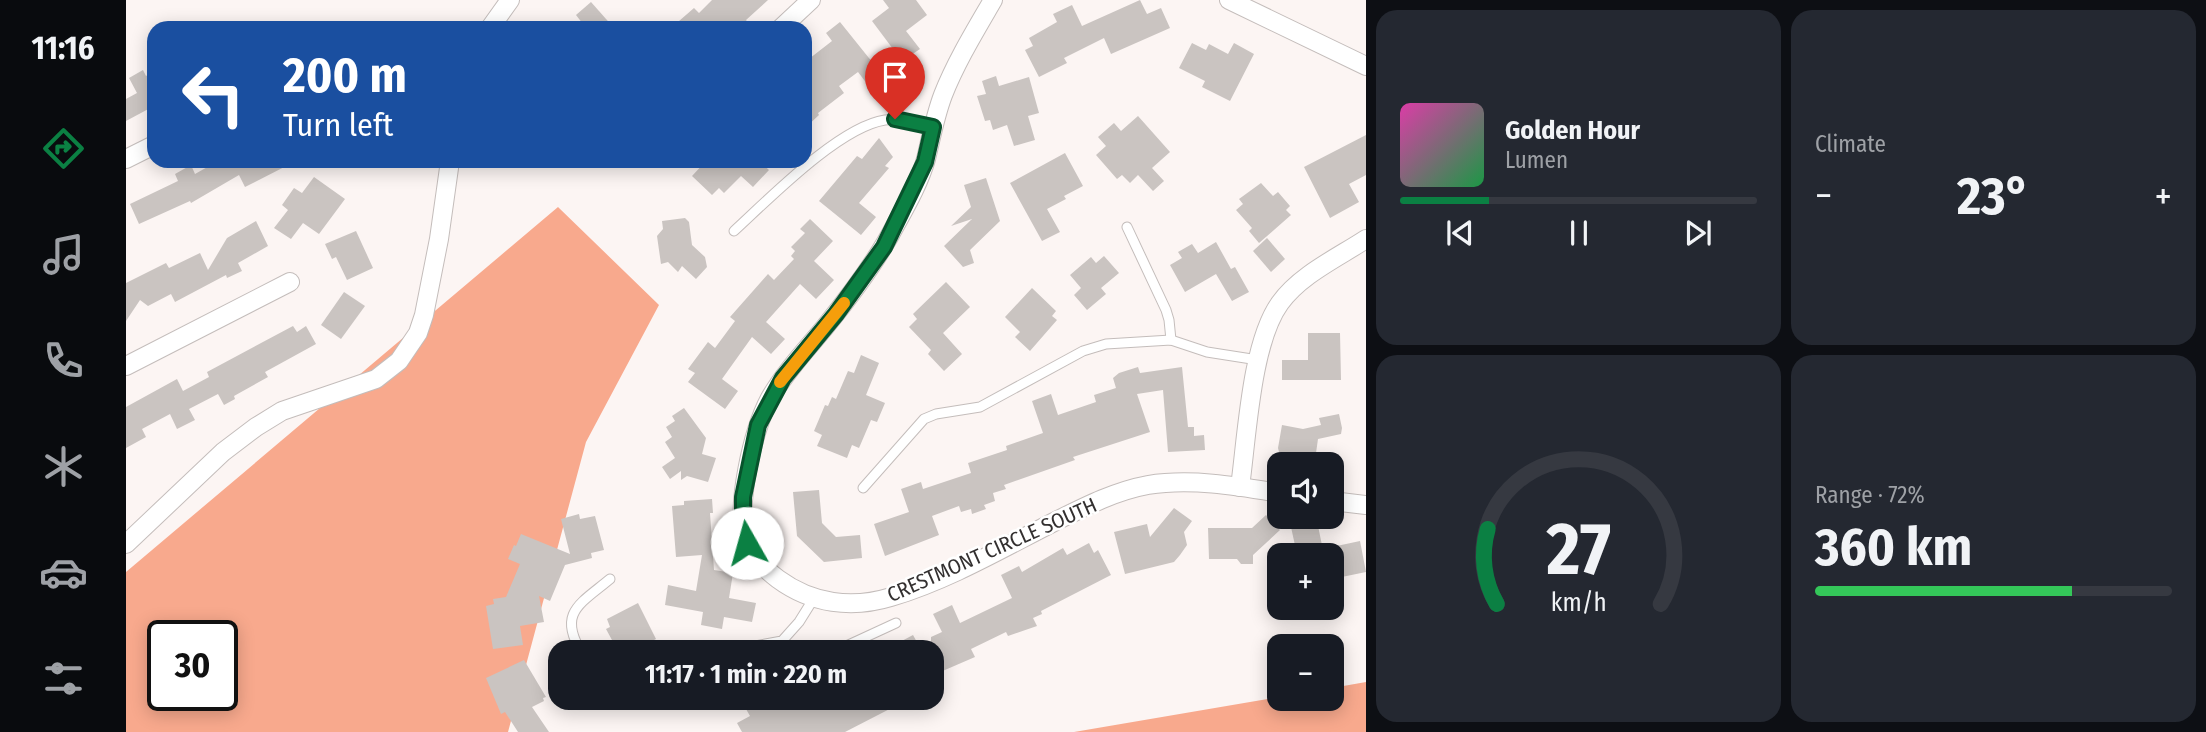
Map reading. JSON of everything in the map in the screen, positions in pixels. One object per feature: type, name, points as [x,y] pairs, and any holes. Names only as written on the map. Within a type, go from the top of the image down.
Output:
[{"type":"street","points":[[495,21],[510,0]]},
{"type":"street","points":[[788,21],[811,0]]},
{"type":"street","name":"CRESTMONT CIRCLE SOUTH","points":[[993,0],[953,72],[933,127],[925,162],[884,247],[836,314],[783,378],[758,425],[743,497],[743,522],[747,543],[757,561],[787,586],[814,598],[852,605],[873,603],[986,556],[1081,509],[1136,488],[1193,483],[1267,491]]},
{"type":"street","points":[[1229,0],[1366,66]]},
{"type":"street","points":[[126,159],[147,148]]},
{"type":"street","points":[[126,544],[223,453],[256,427],[282,411],[376,379],[399,361],[418,333],[424,316],[449,168]]},
{"type":"street","points":[[1240,487],[1258,360],[1263,338],[1280,304],[1303,280],[1366,239]]},
{"type":"street","points":[[126,366],[290,282]]},
{"type":"street","points":[[1344,502],[1366,505]]},
{"type":"lane","points":[[812,163],[869,124],[895,119],[933,127]]},
{"type":"lane","points":[[734,231],[807,168]]},
{"type":"lane","points":[[1127,228],[1170,320],[1171,340]]},
{"type":"lane","points":[[863,488],[924,419],[936,414],[980,407],[1083,351],[1106,344],[1171,340],[1199,350],[1258,360]]},
{"type":"lane","points":[[575,640],[571,615],[578,605],[610,579]]},
{"type":"lane","points":[[783,640],[799,622],[814,598]]},
{"type":"lane","points":[[859,640],[895,623]]},
{"type":"shaded area","points":[[558,207],[659,305],[586,442],[508,732],[126,732],[126,572]]},
{"type":"shaded area","points":[[1366,682],[1366,732],[1074,732],[1267,699],[1267,711],[1344,711],[1344,686]]},
{"type":"building","points":[[712,0],[768,0],[747,21],[679,21],[694,8],[699,13]]},
{"type":"building","points":[[883,0],[916,0],[927,15],[906,31],[920,49],[902,61],[872,21],[889,8]]},
{"type":"building","points":[[1140,0],[1147,14],[1161,8],[1170,28],[1111,54],[1104,38],[1064,58],[1067,63],[1039,77],[1025,50],[1033,46],[1029,38],[1057,22],[1053,14],[1072,5],[1082,26]]},
{"type":"building","points":[[591,2],[608,21],[581,21],[576,15]]},
{"type":"building","points":[[840,22],[889,83],[874,93],[858,72],[839,86],[844,93],[818,113],[812,122],[812,57],[832,41],[826,33]]},
{"type":"building","points":[[1192,43],[1206,50],[1209,44],[1228,54],[1234,43],[1254,54],[1230,101],[1202,87],[1205,81],[1179,68]]},
{"type":"building","points":[[143,70],[147,75],[147,110],[126,121],[126,99],[137,93],[129,78]]},
{"type":"building","points":[[996,76],[999,86],[1029,77],[1039,113],[1028,116],[1035,140],[1014,146],[1007,125],[993,130],[990,120],[985,121],[977,96],[986,94],[982,81]]},
{"type":"building","points":[[1138,116],[1170,152],[1152,168],[1164,181],[1153,191],[1138,175],[1130,183],[1122,175],[1117,179],[1096,155],[1106,146],[1098,137],[1114,123],[1121,131]]},
{"type":"building","points":[[1366,135],[1366,175],[1349,184],[1359,202],[1330,218],[1304,167]]},
{"type":"building","points":[[879,138],[893,157],[885,166],[889,168],[859,203],[876,217],[861,235],[819,201],[857,156],[862,159]]},
{"type":"building","points":[[1065,153],[1083,186],[1047,209],[1060,232],[1042,241],[1010,183]]},
{"type":"building","points":[[186,168],[192,168],[195,174],[206,168],[282,168],[245,187],[239,175],[191,203],[190,201],[139,224],[130,204],[178,181],[175,174]]},
{"type":"building","points":[[699,168],[769,170],[753,187],[741,176],[724,193],[719,188],[712,195],[692,176]]},
{"type":"building","points":[[314,177],[345,199],[319,234],[303,223],[291,239],[274,228],[288,210],[282,205],[294,188],[302,193]]},
{"type":"building","points":[[986,178],[1000,221],[970,250],[974,263],[963,267],[944,246],[972,219],[951,226],[971,207],[964,185]]},
{"type":"building","points":[[1261,183],[1273,196],[1278,192],[1290,206],[1286,210],[1291,215],[1259,243],[1249,231],[1252,228],[1236,210],[1243,204],[1239,199]]},
{"type":"building","points":[[685,218],[689,222],[692,245],[705,257],[707,267],[696,279],[682,266],[678,272],[668,262],[661,264],[657,236],[663,229],[662,221]]},
{"type":"building","points":[[810,219],[833,241],[814,261],[834,280],[816,299],[800,284],[766,322],[785,339],[771,354],[752,337],[722,379],[738,391],[725,409],[688,382],[695,373],[688,369],[708,342],[715,348],[735,321],[730,317],[768,274],[774,280],[794,259],[791,256],[795,251],[791,247],[805,233],[800,229]]},
{"type":"building","points":[[256,221],[268,246],[238,263],[242,271],[227,278],[226,275],[175,302],[171,294],[148,306],[140,300],[126,321],[126,283],[166,263],[169,268],[200,253],[208,270],[227,238]]},
{"type":"building","points":[[356,231],[373,268],[347,280],[336,257],[332,259],[325,244]]},
{"type":"building","points":[[1267,238],[1285,259],[1271,272],[1253,251]]},
{"type":"building","points":[[1216,242],[1231,269],[1235,267],[1249,292],[1232,301],[1216,274],[1185,292],[1170,265],[1182,258],[1178,252],[1192,244],[1198,253]]},
{"type":"building","points":[[1104,256],[1119,273],[1101,288],[1106,294],[1087,310],[1074,295],[1081,288],[1070,275],[1091,257],[1096,263]]},
{"type":"building","points":[[946,282],[970,307],[943,333],[962,354],[944,371],[928,354],[931,350],[909,327],[917,319],[913,314]]},
{"type":"building","points":[[1032,288],[1056,311],[1052,316],[1057,320],[1030,351],[1015,337],[1020,332],[1005,317]]},
{"type":"building","points":[[344,292],[365,306],[341,339],[321,325]]},
{"type":"building","points":[[293,326],[297,332],[306,326],[316,344],[265,372],[268,377],[234,396],[235,399],[224,405],[218,394],[189,409],[195,420],[177,429],[170,414],[142,429],[146,437],[126,448],[126,407],[177,379],[183,391],[209,377],[207,372]]},
{"type":"building","points":[[1308,333],[1340,333],[1341,380],[1282,380],[1282,360],[1308,360]]},
{"type":"building","points":[[861,355],[879,363],[866,395],[885,403],[877,422],[871,420],[859,448],[852,445],[847,458],[817,446],[822,435],[814,431],[825,405],[828,406],[832,397],[836,399],[848,371],[854,373]]},
{"type":"building","points":[[1138,367],[1140,373],[1182,367],[1188,427],[1194,427],[1194,436],[1204,435],[1205,450],[1168,452],[1163,390],[1137,394],[1150,432],[1073,457],[1075,460],[1004,485],[1006,489],[993,493],[995,501],[984,505],[986,509],[972,514],[971,509],[961,512],[959,506],[932,516],[939,535],[885,556],[874,524],[909,512],[901,489],[921,482],[923,489],[971,473],[968,463],[1007,450],[1006,446],[1043,433],[1032,401],[1051,394],[1058,415],[1096,402],[1094,395],[1116,388],[1113,378],[1119,373]]},
{"type":"building","points":[[684,408],[706,438],[702,454],[716,458],[708,482],[687,476],[681,480],[681,471],[670,479],[662,467],[675,458],[665,442],[672,437],[666,427],[675,421],[672,416]]},
{"type":"building","points":[[1339,414],[1341,434],[1318,439],[1316,452],[1279,452],[1282,425],[1303,429],[1321,425],[1319,418]]},
{"type":"building","points":[[819,490],[822,523],[836,537],[860,535],[862,558],[824,562],[797,536],[793,492]]},
{"type":"building","points":[[712,499],[713,513],[710,513],[714,570],[733,573],[729,598],[756,603],[752,622],[724,617],[722,629],[701,625],[703,612],[665,605],[668,585],[696,591],[702,555],[676,557],[672,506],[684,505],[684,501]]},
{"type":"building","points":[[1174,508],[1192,521],[1184,532],[1187,545],[1180,555],[1174,562],[1125,574],[1114,532],[1147,524],[1150,537]]},
{"type":"building","points":[[579,514],[580,519],[595,516],[604,550],[591,553],[592,558],[565,565],[550,601],[539,596],[544,622],[520,626],[523,645],[493,649],[486,606],[494,604],[493,599],[506,597],[520,564],[508,559],[521,534],[570,554],[561,519]]},
{"type":"building","points":[[1266,515],[1267,529],[1280,530],[1253,555],[1253,564],[1241,564],[1237,559],[1209,559],[1208,528],[1252,528]]},
{"type":"building","points":[[1291,529],[1319,529],[1322,543],[1294,543]]},
{"type":"building","points":[[1360,541],[1366,572],[1344,577],[1344,544]]},
{"type":"building","points":[[1089,543],[1094,553],[1098,550],[1111,575],[1041,611],[1042,614],[1033,618],[1037,626],[1008,636],[1006,632],[971,649],[975,657],[944,670],[944,640],[931,640],[931,637],[942,632],[933,614],[952,605],[960,623],[1012,598],[1001,575],[1019,566],[1022,572],[1063,548],[1067,555]]},
{"type":"building","points":[[638,603],[656,639],[612,640],[606,629],[610,627],[607,619]]},
{"type":"building","points":[[524,660],[546,697],[532,707],[549,732],[518,732],[505,712],[501,714],[486,678]]},
{"type":"building","points":[[747,710],[888,710],[845,732],[742,732],[737,723],[750,716]]},
{"type":"slow traffic","points":[[780,382],[844,303]]},
{"type":"route","points":[[747,543],[743,522],[743,497],[758,425],[770,399],[783,378],[836,314],[884,247],[925,162],[933,127],[895,119]]}]
